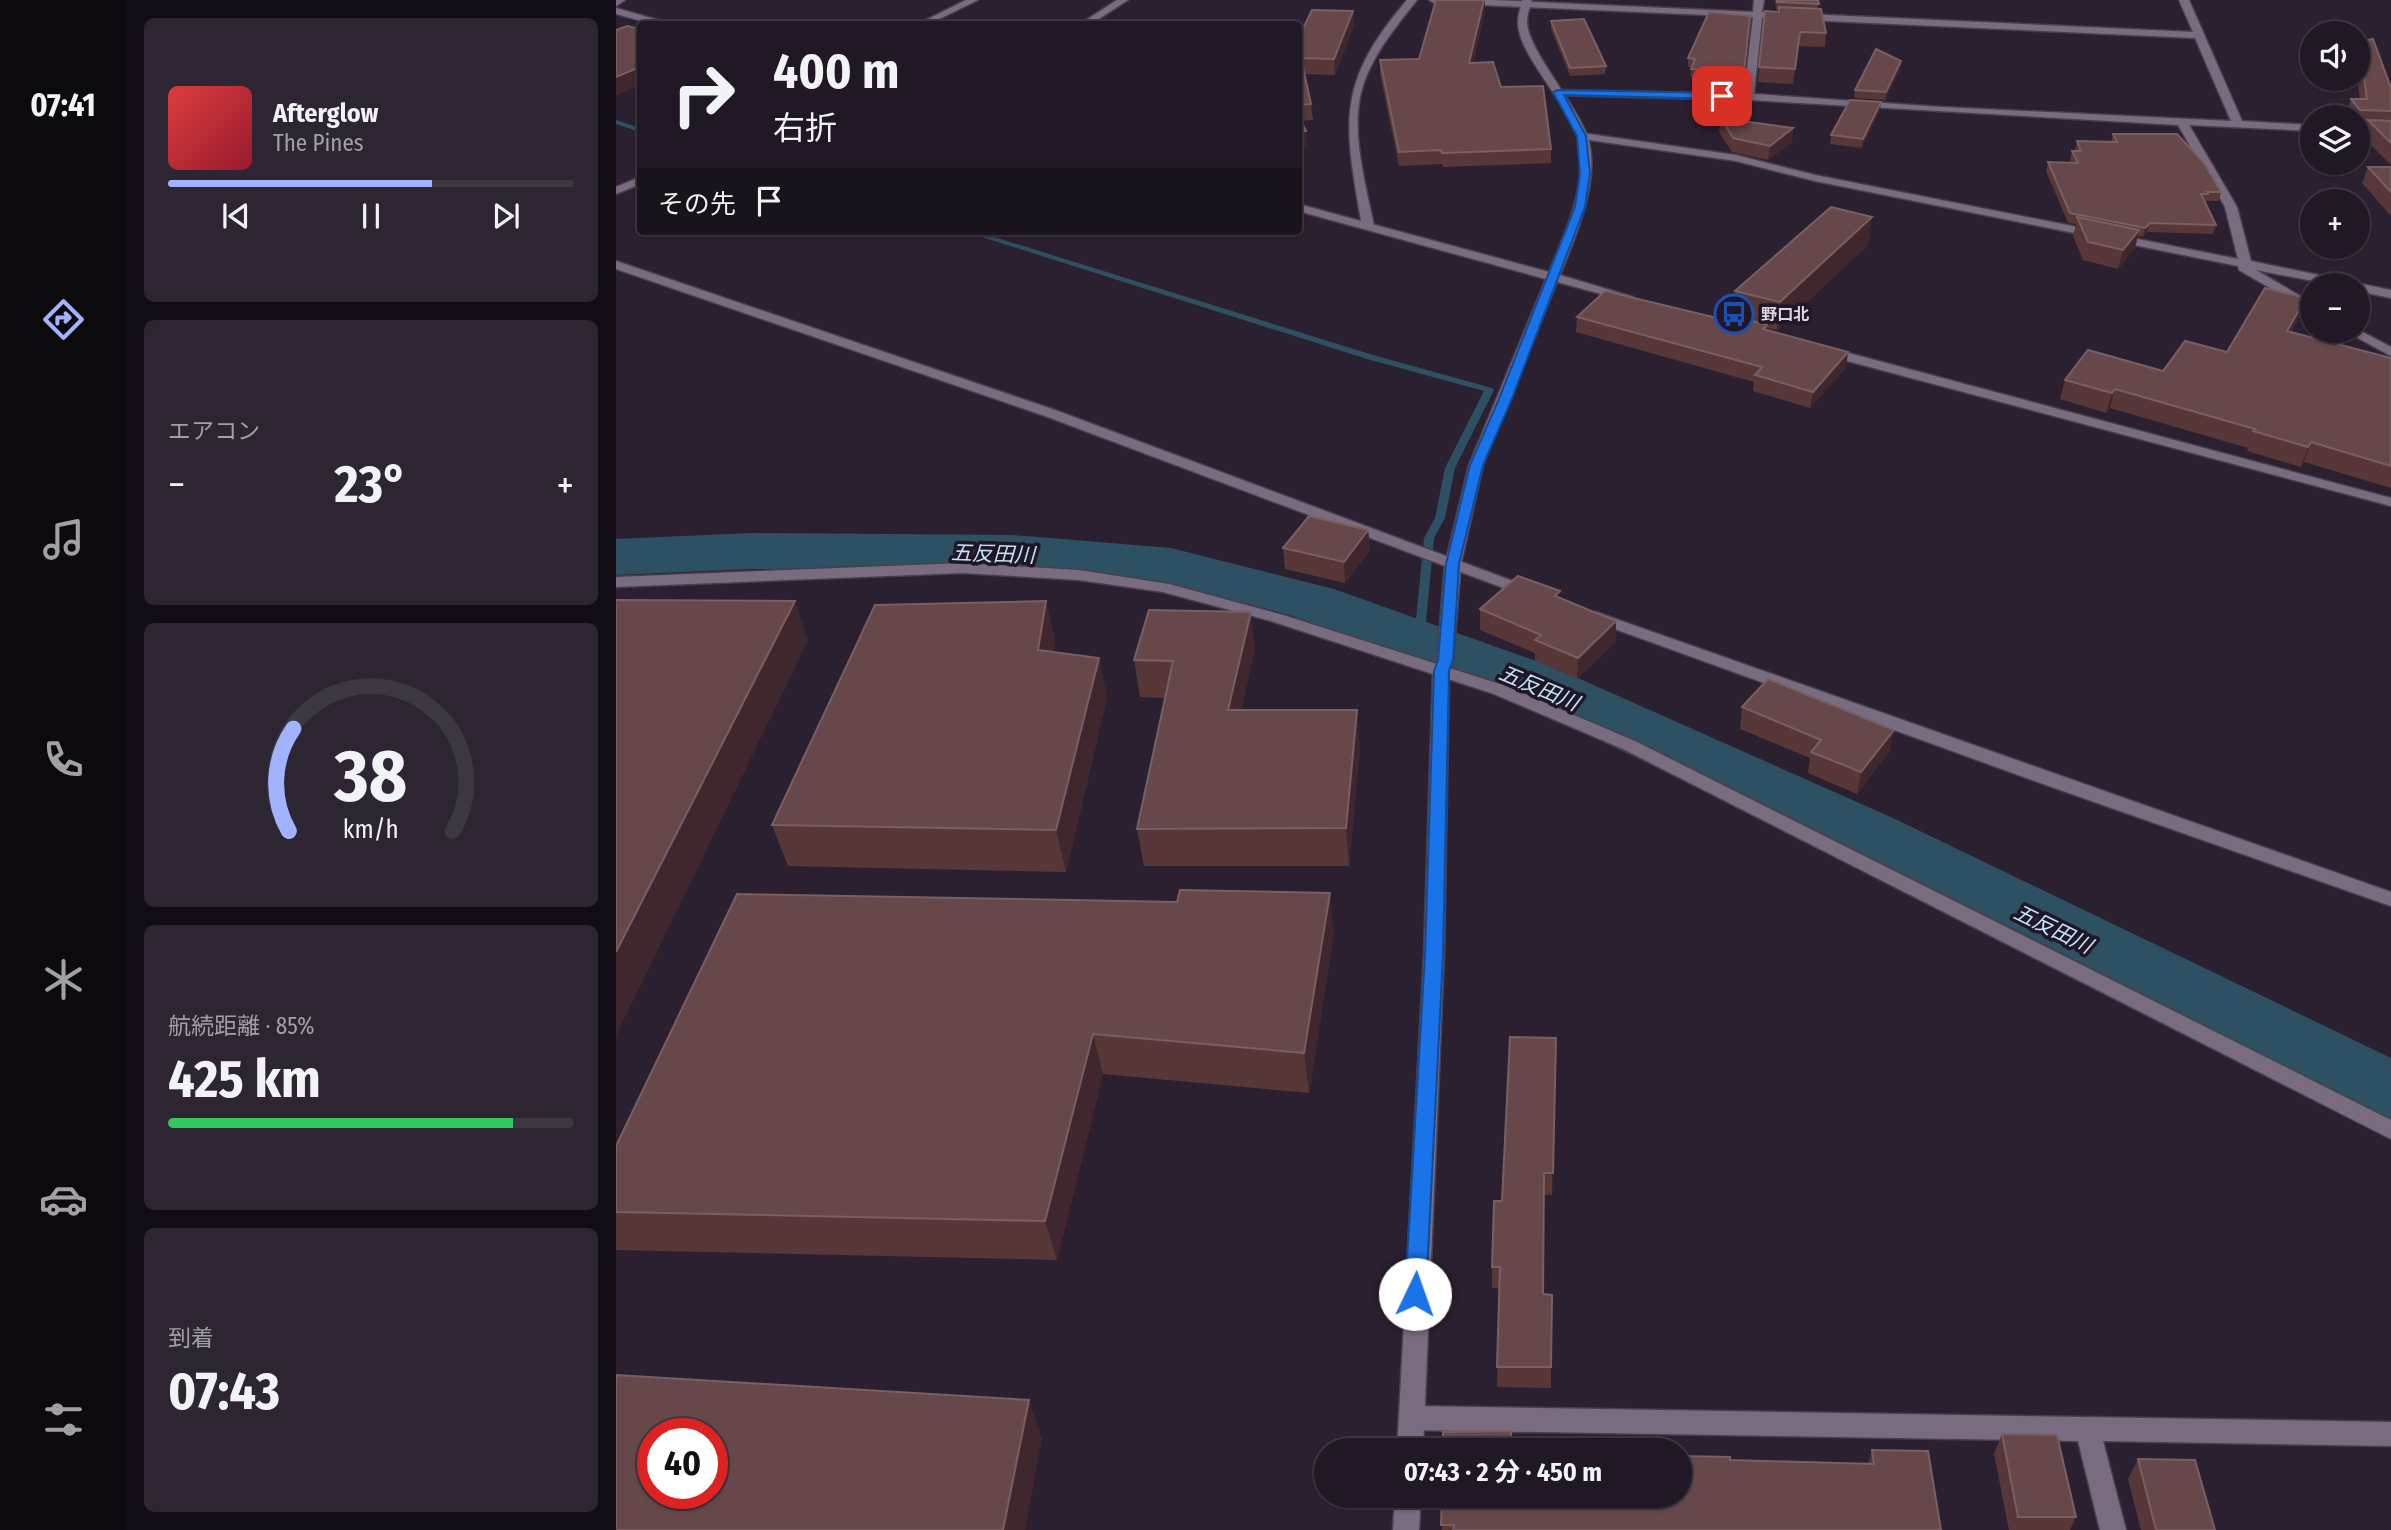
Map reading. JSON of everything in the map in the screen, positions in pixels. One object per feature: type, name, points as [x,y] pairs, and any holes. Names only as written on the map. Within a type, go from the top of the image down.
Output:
[{"type":"street","points":[[929,21],[972,0]]},
{"type":"street","points":[[1090,21],[1123,0]]},
{"type":"street","points":[[1368,226],[1357,167],[1355,99],[1383,36],[1412,0]]},
{"type":"street","points":[[1434,0],[1527,2],[2199,35]]},
{"type":"street","points":[[1749,97],[1759,0]]},
{"type":"street","points":[[2184,0],[2236,123]]},
{"type":"street","points":[[1411,1438],[1414,1320],[1434,955],[1443,665],[1447,634],[1445,562],[1476,465],[1580,207],[1585,174],[1581,136],[1555,83],[1527,42],[1522,26],[1527,2]]},
{"type":"street","points":[[616,11],[651,21]]},
{"type":"street","points":[[1558,92],[1749,97],[2300,127]]},
{"type":"street","points":[[2182,122],[2231,207],[2245,263]]},
{"type":"street","points":[[2370,131],[2391,132]]},
{"type":"street","points":[[1581,136],[1736,159],[1828,180],[2300,274]]},
{"type":"street","points":[[616,191],[637,181]]},
{"type":"street","points":[[1302,208],[1636,299]]},
{"type":"street","points":[[2231,260],[2300,301]]},
{"type":"street","points":[[616,265],[1049,413],[1542,597]]},
{"type":"street","points":[[2370,290],[2391,294]]},
{"type":"street","points":[[2370,341],[2391,352]]},
{"type":"street","points":[[1810,346],[2391,502]]},
{"type":"street","points":[[616,582],[962,568],[1079,575],[1164,587],[1443,665],[1629,745],[2391,1130]]},
{"type":"street","points":[[1580,611],[1742,671],[2391,900]]},
{"type":"street","points":[[1412,1418],[2391,1434]]},
{"type":"street","points":[[2087,1429],[2113,1530]]},
{"type":"street","points":[[1406,1530],[1407,1508]]},
{"type":"building","points":[[1436,0],[1484,0],[1469,63],[1493,62],[1501,87],[1543,86],[1551,149],[1399,152],[1380,60],[1419,59]]},
{"type":"building","points":[[1818,0],[1819,4],[1777,2]]},
{"type":"building","points":[[1779,7],[1821,9],[1826,33],[1800,32],[1795,69],[1759,67],[1765,11],[1779,12]]},
{"type":"building","points":[[1312,10],[1353,11],[1334,59],[1302,58],[1302,31]]},
{"type":"building","points":[[1709,12],[1750,16],[1744,72],[1691,69],[1695,59],[1688,58]]},
{"type":"building","points":[[1584,19],[1606,66],[1570,68],[1551,21]]},
{"type":"building","points":[[627,26],[637,28],[637,68],[616,77],[616,30]]},
{"type":"building","points":[[2373,39],[2391,88],[2391,111],[2370,110],[2370,105],[2356,105],[2351,99],[2367,99],[2366,91],[2370,91],[2370,40]]},
{"type":"building","points":[[1876,49],[1901,61],[1886,92],[1855,90]]},
{"type":"building","points":[[1302,63],[1311,104],[1302,105]]},
{"type":"building","points":[[1850,100],[1881,102],[1863,139],[1831,135]]},
{"type":"building","points":[[1721,118],[1793,128],[1770,146],[1733,138]]},
{"type":"building","points":[[2370,120],[2391,121],[2391,143],[2370,122]]},
{"type":"building","points":[[2113,134],[2177,134],[2204,163],[2221,192],[2201,194],[2216,225],[2150,223],[2145,228],[2070,213],[2048,162],[2078,163],[2072,151],[2081,151],[2077,141],[2117,142]]},
{"type":"building","points":[[2370,167],[2391,167],[2391,192],[2370,169]]},
{"type":"building","points":[[1831,207],[1872,217],[1780,302],[1735,291]]},
{"type":"building","points":[[2077,217],[2139,230],[2123,250],[2088,242]]},
{"type":"building","points":[[2265,288],[2300,297],[2300,308],[2287,331],[2300,334],[2300,343],[2333,343],[2391,358],[2391,466],[2311,442],[2308,447],[2115,389],[2112,393],[2065,380],[2088,350],[2163,371],[2185,341],[2227,352]]},
{"type":"building","points":[[1605,291],[1717,318],[1723,313],[1767,325],[1763,329],[1848,352],[1813,392],[1755,375],[1762,367],[1577,317]]},
{"type":"building","points":[[1309,516],[1368,530],[1344,562],[1283,548]]},
{"type":"building","points":[[1518,576],[1560,591],[1555,596],[1616,621],[1578,658],[1535,640],[1541,635],[1480,609]]},
{"type":"building","points":[[616,600],[795,601],[616,952]]},
{"type":"building","points":[[1046,601],[1038,650],[1099,658],[1056,830],[772,825],[875,605]]},
{"type":"building","points":[[1149,610],[1251,612],[1228,710],[1357,710],[1346,828],[1137,829],[1173,661],[1134,660]]},
{"type":"building","points":[[1768,679],[1894,730],[1861,772],[1811,752],[1821,740],[1742,707]]},
{"type":"building","points":[[1180,890],[1330,893],[1304,1053],[1093,1034],[1045,1221],[616,1212],[616,1146],[737,894],[1177,902]]},
{"type":"building","points":[[1510,1037],[1556,1038],[1553,1173],[1544,1173],[1543,1294],[1552,1295],[1551,1367],[1497,1367],[1500,1267],[1492,1267],[1494,1201],[1502,1201]]},
{"type":"building","points":[[616,1375],[1029,1400],[1003,1530],[616,1530]]},
{"type":"building","points":[[1511,1431],[1511,1438],[1443,1438],[1443,1432]]},
{"type":"building","points":[[2002,1434],[2057,1435],[2076,1517],[2018,1517]]},
{"type":"building","points":[[1872,1450],[1928,1451],[1941,1530],[1453,1530],[1454,1525],[1441,1525],[1442,1508],[1692,1508],[1692,1456],[1730,1457],[1730,1460],[1874,1464]]},
{"type":"building","points":[[2138,1459],[2195,1460],[2215,1530],[2156,1530]]},
{"type":"waterway","points":[[616,122],[637,129]]},
{"type":"waterway","points":[[980,235],[1370,357],[1489,390],[1450,468],[1440,518],[1429,538],[1420,640]]},
{"type":"waterway","name":"五反田川","points":[[616,557],[751,551],[1013,553],[1171,566],[1312,602],[1530,682],[1867,836],[2391,1097]]},
{"type":"place","name":"野口北","points":[[1734,314]]},
{"type":"route","points":[[1415,1294],[1434,955],[1441,671],[1445,660],[1452,564],[1476,465],[1580,207],[1585,174],[1581,136],[1558,92],[1722,96]]}]
